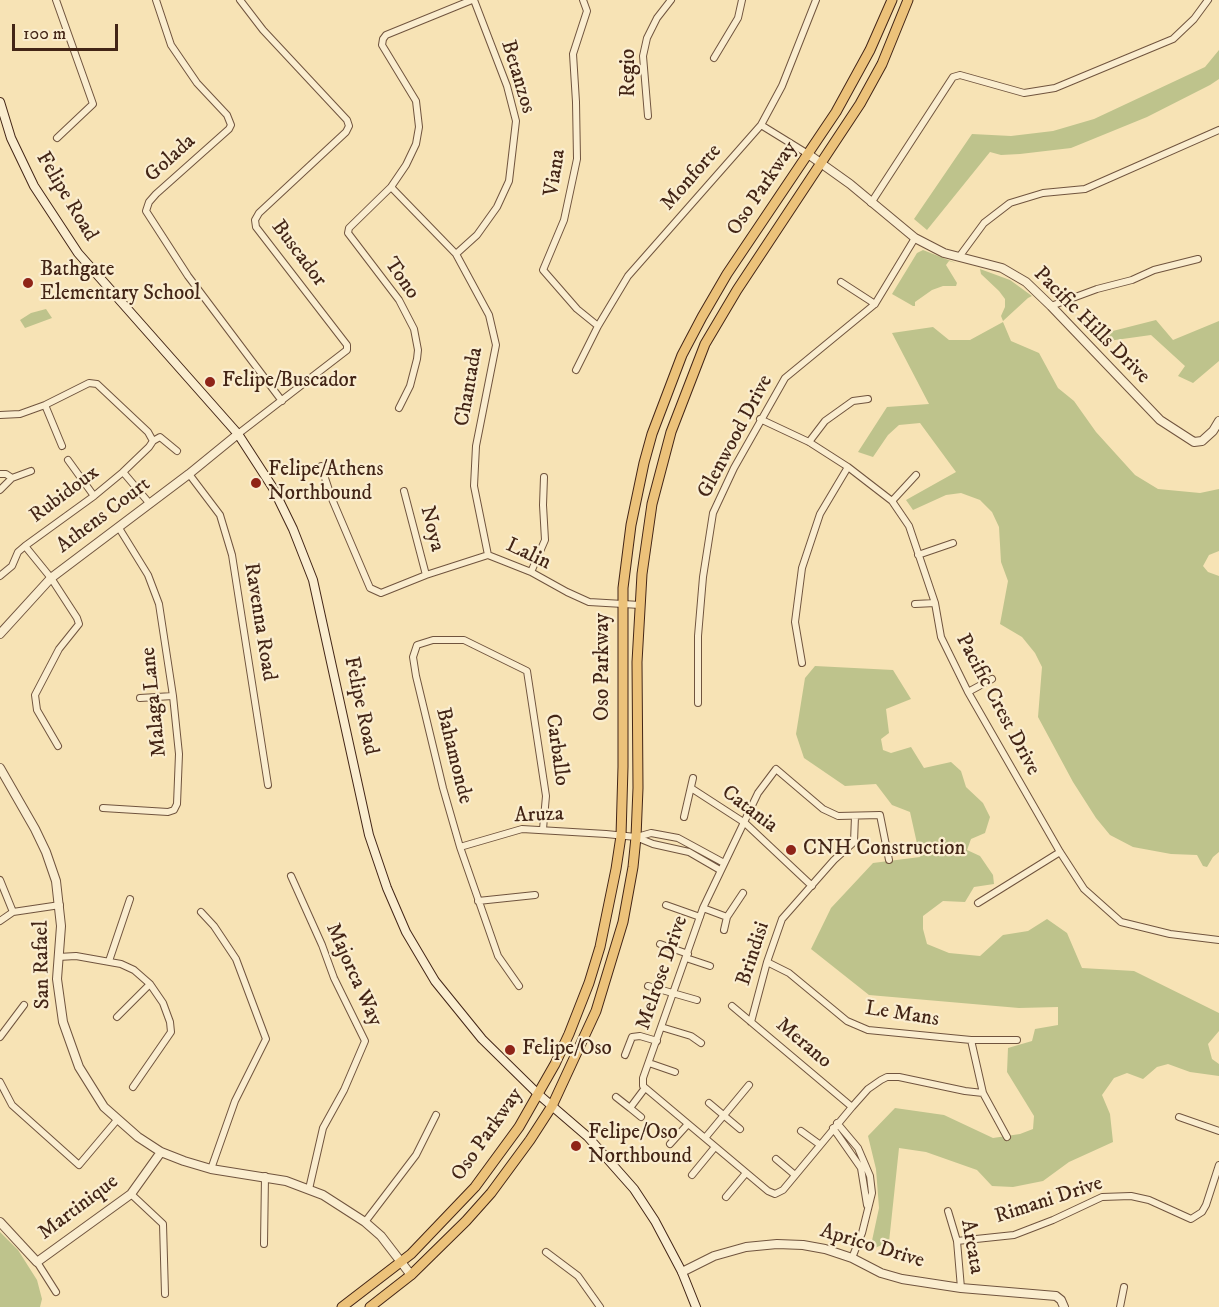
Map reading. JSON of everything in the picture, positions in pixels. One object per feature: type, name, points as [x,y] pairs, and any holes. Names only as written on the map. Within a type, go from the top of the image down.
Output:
[{"type":"main road","name":"Oso Parkway","points":[[342,1307],[401,1263],[429,1238],[476,1187],[519,1127],[569,1034],[588,983],[609,907],[621,836],[622,604],[629,534],[644,463],[658,417],[682,355],[714,296],[836,112],[878,35],[892,0]]},
{"type":"main road","name":"Oso Parkway","points":[[370,1307],[411,1275],[491,1193],[552,1106],[584,1039],[605,984],[623,922],[636,837],[639,788],[637,662],[645,541],[671,432],[705,344],[736,290],[848,125],[871,85],[908,0]]},
{"type":"main road","name":"Felipe Road","points":[[0,102],[11,138],[33,186],[78,253],[238,434],[273,488],[293,529],[313,580],[369,835],[387,888],[406,932],[435,981],[482,1039],[538,1094],[588,1137],[634,1189],[655,1221],[682,1272],[696,1307]]},
{"type":"street","points":[[56,0],[93,104],[57,138]]},
{"type":"street","name":"Golada","points":[[156,0],[171,45],[197,83],[227,115],[231,125],[156,194],[149,202],[146,211],[188,276],[282,401]]},
{"type":"street","name":"Buscador","points":[[238,434],[347,350],[347,345],[256,226],[255,220],[259,213],[346,132],[349,126],[347,120],[262,30],[240,0]]},
{"type":"street","points":[[392,187],[416,144],[418,116],[416,101],[382,45],[383,39],[386,35],[473,0]]},
{"type":"street","name":"Betanzos","points":[[456,254],[477,235],[497,207],[509,181],[516,121],[507,86],[473,0]]},
{"type":"street","name":"Viana","points":[[584,0],[587,11],[573,54],[577,159],[564,219],[543,270],[577,309],[598,326]]},
{"type":"street","name":"Regio","points":[[648,116],[643,56],[647,38],[657,18],[670,0]]},
{"type":"street","points":[[714,58],[738,18],[742,0]]},
{"type":"street","name":"Monforte","points":[[576,370],[598,326],[628,276],[761,124],[782,86],[816,0]]},
{"type":"street","points":[[871,203],[953,77],[960,75],[1024,93],[1055,88],[1173,39],[1190,25],[1208,0]]},
{"type":"street","points":[[761,124],[808,154]]},
{"type":"street","points":[[959,256],[984,223],[1010,203],[1043,193],[1085,189],[1219,130]]},
{"type":"street","name":"Pacific Hills Drive","points":[[808,154],[915,238],[944,253],[1002,268],[1026,282],[1160,420],[1194,442],[1202,441],[1213,431],[1219,421]]},
{"type":"street","name":"Chantada","points":[[392,187],[456,254],[489,315],[496,345],[476,446],[474,486],[488,555]]},
{"type":"street","name":"Tono","points":[[392,187],[349,228],[348,233],[399,300],[414,329],[418,350],[417,359],[410,386],[399,408]]},
{"type":"street","name":"Glenwood Drive","points":[[699,703],[698,636],[703,577],[713,513],[760,419],[785,378],[875,304],[915,238]]},
{"type":"street","points":[[1051,306],[1097,289],[1131,280],[1154,270],[1198,259]]},
{"type":"street","points":[[841,282],[875,304]]},
{"type":"street","points":[[0,415],[20,414],[89,384],[97,384],[148,432],[153,441],[160,437],[177,451]]},
{"type":"street","points":[[809,442],[825,421],[853,401],[868,399]]},
{"type":"street","points":[[45,405],[62,446]]},
{"type":"street","name":"Pacific Crest Drive","points":[[760,419],[809,442],[848,467],[892,501],[909,526],[935,603],[941,637],[968,692],[1060,852],[1084,889],[1121,922],[1170,934],[1219,940]]},
{"type":"street","name":"Athens Court","points":[[0,634],[51,578],[119,528],[238,434]]},
{"type":"street","name":"Rubidoux","points":[[0,576],[12,566],[18,552],[94,496],[123,472],[153,441]]},
{"type":"street","points":[[68,460],[94,496]]},
{"type":"street","name":"Lalin","points":[[321,466],[332,499],[370,588],[381,593],[426,575],[488,555],[531,572],[589,602],[640,605]]},
{"type":"street","points":[[802,663],[795,622],[802,568],[820,514],[848,467]]},
{"type":"street","points":[[0,490],[12,478],[31,471]]},
{"type":"street","points":[[123,472],[150,504]]},
{"type":"street","points":[[0,474],[6,474],[12,478]]},
{"type":"street","name":"Ravenna Road","points":[[189,474],[220,515],[232,555],[268,785]]},
{"type":"street","points":[[892,501],[916,475]]},
{"type":"street","points":[[531,572],[545,540],[544,477]]},
{"type":"street","name":"Noya","points":[[404,491],[426,575]]},
{"type":"street","name":"Malaga Lane","points":[[103,808],[174,810],[177,804],[179,754],[159,604],[148,575],[119,528]]},
{"type":"street","points":[[918,555],[953,543]]},
{"type":"street","points":[[25,546],[51,578],[79,624],[59,649],[35,695],[37,710],[58,746]]},
{"type":"street","points":[[915,604],[935,603]]},
{"type":"street","name":"Bahamonde","points":[[519,986],[498,956],[460,847],[430,735],[416,676],[413,651],[417,645],[433,640],[464,640],[523,668],[529,676]]},
{"type":"street","name":"Carballo","points":[[529,676],[546,796],[543,829]]},
{"type":"street","points":[[968,692],[992,679]]},
{"type":"street","points":[[140,698],[173,696]]},
{"type":"street","name":"San Rafael","points":[[0,768],[46,852],[56,882],[61,926],[58,957],[59,1002],[68,1041],[79,1068],[94,1093],[117,1120],[161,1152],[211,1169],[286,1181],[323,1195],[365,1222],[381,1236],[411,1275]]},
{"type":"street","name":"Melrose Drive","points":[[630,1108],[645,1088],[643,1078],[703,908],[758,794],[777,769],[824,809],[838,816],[855,816]]},
{"type":"street","name":"Catania","points":[[684,817],[693,778]]},
{"type":"street","name":"Catania","points":[[691,788],[745,823],[812,886]]},
{"type":"street","points":[[855,816],[880,815],[889,860]]},
{"type":"street","name":"Brindisi","points":[[751,1022],[767,962],[782,919],[834,860],[854,842],[855,816]]},
{"type":"street","name":"Aruza","points":[[460,847],[522,829],[636,837]]},
{"type":"street","points":[[636,837],[651,833],[678,838],[722,867]]},
{"type":"street","points":[[636,837],[652,844],[683,850],[722,867]]},
{"type":"street","points":[[683,850],[686,842]]},
{"type":"street","points":[[978,903],[1060,852]]},
{"type":"street","name":"Majorca Way","points":[[291,876],[334,978],[365,1041],[344,1090],[323,1128],[309,1189]]},
{"type":"street","points":[[0,880],[13,912]]},
{"type":"street","points":[[724,930],[727,917],[743,893]]},
{"type":"street","points":[[478,901],[535,895]]},
{"type":"street","points":[[109,961],[130,899]]},
{"type":"street","points":[[666,905],[700,917]]},
{"type":"street","points":[[0,921],[13,912],[60,906]]},
{"type":"street","points":[[703,908],[727,917]]},
{"type":"street","points":[[201,912],[214,926],[236,959],[266,1040],[235,1101],[211,1169]]},
{"type":"street","points":[[660,944],[710,966]]},
{"type":"street","points":[[58,957],[76,956],[109,961],[134,970],[150,984],[163,1003],[171,1032],[133,1087]]},
{"type":"street","name":"Le Mans","points":[[767,962],[789,973],[855,1026],[905,1035],[971,1040],[1017,1040]]},
{"type":"street","points":[[117,1017],[150,984]]},
{"type":"street","points":[[648,986],[697,1000]]},
{"type":"street","points":[[0,1037],[24,1005]]},
{"type":"street","name":"Merano","points":[[732,1006],[852,1107]]},
{"type":"street","points":[[661,1027],[691,1036],[701,1044]]},
{"type":"street","points":[[625,1055],[632,1037],[640,1036],[657,1041]]},
{"type":"street","points":[[971,1040],[983,1093],[1007,1137]]},
{"type":"street","points":[[649,1063],[675,1072]]},
{"type":"street","points":[[645,1088],[768,1191],[776,1194],[783,1190],[819,1144],[868,1089],[887,1077],[899,1077],[983,1093]]},
{"type":"street","points":[[0,1082],[12,1105],[79,1165],[117,1120]]},
{"type":"street","points":[[705,1138],[749,1085]]},
{"type":"street","points":[[616,1097],[641,1117]]},
{"type":"street","points":[[709,1103],[740,1129]]},
{"type":"street","points":[[365,1222],[416,1155],[436,1115]]},
{"type":"street","points":[[1179,1117],[1219,1131]]},
{"type":"street","points":[[670,1144],[688,1124]]},
{"type":"street","points":[[835,1126],[864,1167],[868,1208],[862,1233],[852,1258]]},
{"type":"street","points":[[801,1131],[819,1144]]},
{"type":"street","points":[[692,1175],[715,1147]]},
{"type":"street","name":"Martinique","points":[[37,1262],[131,1194],[161,1152]]},
{"type":"street","points":[[776,1159],[795,1175]]},
{"type":"street","name":"Rimani Drive","points":[[957,1241],[1014,1235],[1102,1197],[1131,1196],[1149,1200],[1191,1219],[1202,1212],[1206,1205],[1219,1165]]},
{"type":"street","points":[[726,1197],[746,1173]]},
{"type":"street","points":[[264,1244],[265,1176]]},
{"type":"street","points":[[131,1194],[163,1224],[165,1294]]},
{"type":"street","name":"Arcata","points":[[948,1211],[957,1241],[961,1288]]},
{"type":"street","points":[[0,1222],[37,1262],[56,1292]]},
{"type":"street","name":"Aprico Drive","points":[[682,1272],[714,1256],[746,1247],[777,1244],[803,1245],[852,1258],[881,1273],[902,1280],[961,1288],[1056,1296],[1064,1307]]},
{"type":"street","points":[[546,1252],[578,1276],[600,1307]]},
{"type":"street","points":[[1120,1307],[1125,1287]]},
{"type":"green space","points":[[1219,50],[1219,79],[1210,85],[1147,117],[1071,148],[1001,155],[990,152],[927,230],[914,219],[972,134],[1011,136],[1053,131],[1094,119],[1205,67]]},
{"type":"green space","points":[[923,250],[956,263],[949,261],[946,265],[957,283],[956,286],[943,286],[932,290],[913,306],[892,294],[917,253]]},
{"type":"green space","points":[[980,269],[1010,280],[1032,296],[1003,321],[1001,316],[1005,307],[1005,299],[981,274]]},
{"type":"green space","points":[[46,309],[52,318],[25,328],[20,320],[31,313]]},
{"type":"green space","points":[[1156,320],[1173,340],[1219,321],[1219,361],[1193,383],[1178,376],[1185,366],[1151,335],[1108,341],[1097,335]]},
{"type":"green space","points":[[1003,322],[1011,341],[1039,353],[1058,388],[1074,401],[1096,432],[1135,475],[1158,489],[1200,493],[1219,489],[1219,551],[1209,555],[1203,566],[1208,572],[1219,576],[1219,852],[1207,867],[1203,866],[1197,855],[1171,854],[1133,847],[1110,835],[1096,818],[1073,782],[1038,717],[1042,667],[1035,653],[1022,637],[1000,624],[1008,581],[1001,562],[999,527],[992,512],[980,500],[961,493],[946,495],[913,510],[906,500],[956,472],[920,423],[899,425],[888,435],[873,457],[858,452],[887,407],[929,404],[892,333],[933,327],[949,340],[970,340]]},
{"type":"green space","points":[[815,666],[893,670],[911,699],[886,709],[889,733],[881,739],[883,750],[891,753],[911,747],[924,768],[951,762],[961,771],[966,787],[983,803],[990,817],[985,833],[971,839],[967,850],[980,856],[993,875],[994,884],[974,887],[965,902],[943,901],[923,916],[923,929],[927,944],[949,953],[980,956],[1003,935],[1028,931],[1047,919],[1067,933],[1082,968],[1134,971],[1219,1013],[1219,1031],[1208,1044],[1212,1059],[1219,1064],[1219,1076],[1190,1072],[1168,1064],[1157,1067],[1143,1079],[1127,1073],[1114,1078],[1102,1095],[1110,1114],[1113,1142],[1069,1162],[1043,1181],[1013,1187],[992,1186],[977,1170],[926,1152],[899,1148],[889,1242],[870,1250],[879,1208],[876,1169],[868,1136],[895,1108],[944,1115],[993,1138],[1020,1134],[1033,1129],[1034,1116],[1007,1072],[1008,1048],[1032,1041],[1035,1029],[1058,1025],[1058,1007],[1019,1008],[869,995],[811,949],[831,908],[873,863],[920,857],[910,812],[892,805],[876,784],[845,786],[804,758],[796,734],[805,678]]},
{"type":"green space","points":[[0,1232],[18,1250],[37,1280],[42,1299],[40,1307],[0,1307]]},
{"type":"place","name":"Bathgate Elementary School","points":[[28,283]]},
{"type":"place","name":"Felipe/Buscador","points":[[210,382]]},
{"type":"place","name":"Felipe/Athens Northbound","points":[[256,483]]},
{"type":"place","name":"CNH Construction","points":[[791,850]]},
{"type":"place","name":"Felipe/Oso","points":[[510,1050]]},
{"type":"place","name":"Felipe/Oso Northbound","points":[[576,1146]]}]
